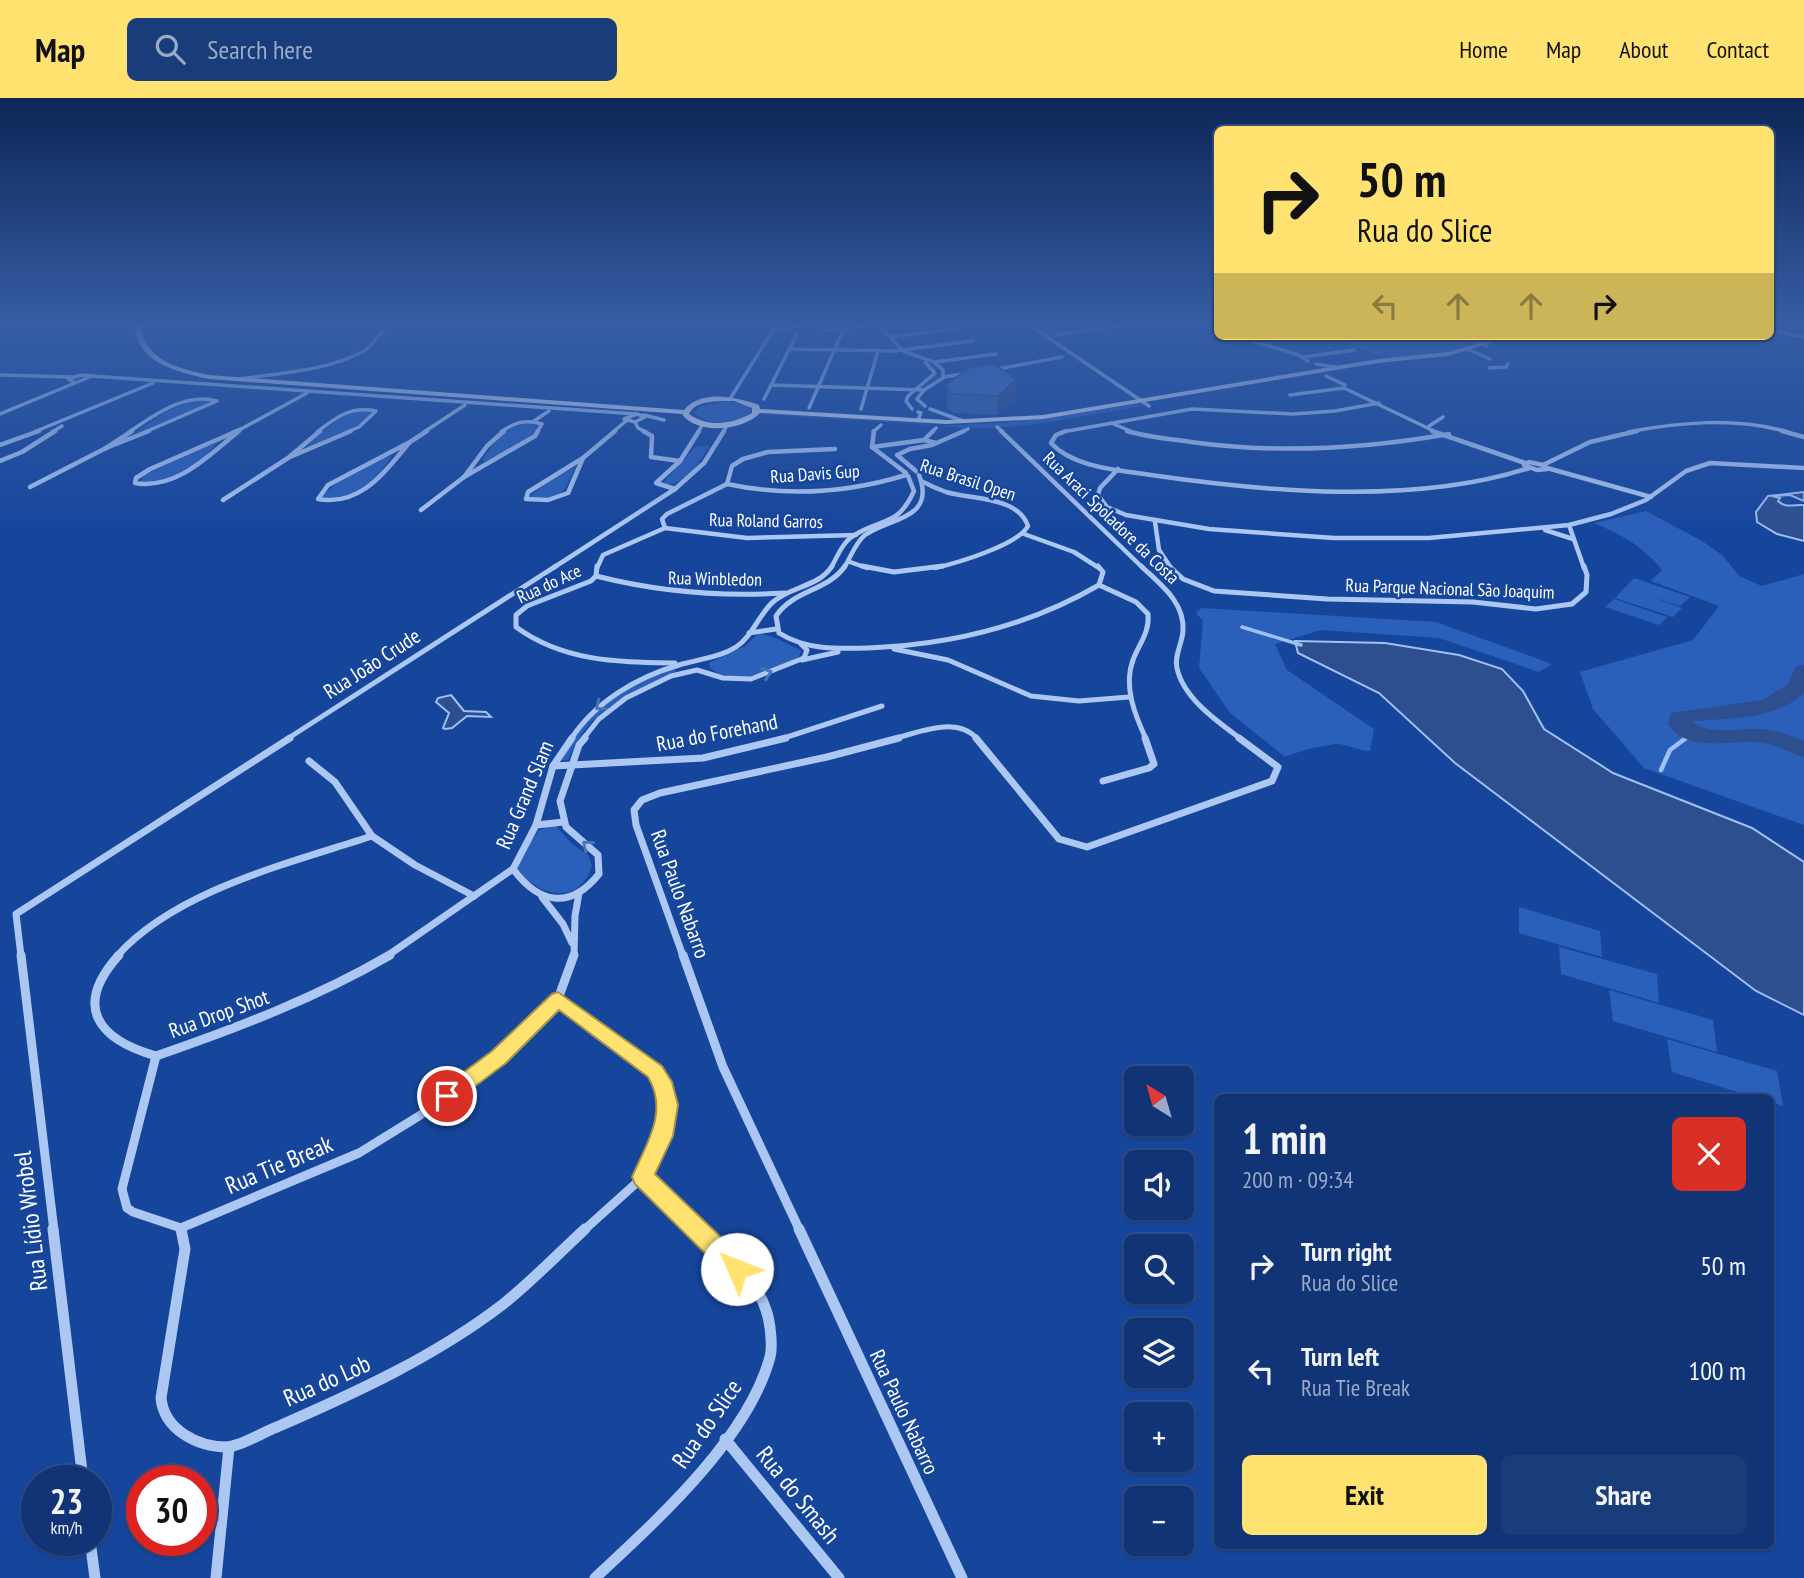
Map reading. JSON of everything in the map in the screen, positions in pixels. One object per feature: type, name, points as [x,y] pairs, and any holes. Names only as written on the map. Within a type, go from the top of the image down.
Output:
[{"type":"street","points":[[0,414],[43,393]]},
{"type":"street","points":[[0,445],[81,415],[130,393]]},
{"type":"street","points":[[106,449],[170,407],[216,393]]},
{"type":"street","points":[[295,393],[664,420]]},
{"type":"street","points":[[328,393],[637,414]]},
{"type":"street","points":[[434,393],[685,411],[703,401],[730,399],[752,403],[755,414]]},
{"type":"street","points":[[730,399],[734,393]]},
{"type":"street","points":[[764,399],[767,393]]},
{"type":"street","points":[[809,408],[816,393]]},
{"type":"street","points":[[861,409],[866,393]]},
{"type":"street","points":[[912,393],[906,401],[912,409]]},
{"type":"street","points":[[922,393],[917,399],[925,406]]},
{"type":"street","points":[[1131,393],[1147,403]]},
{"type":"street","points":[[685,411],[688,419],[703,424],[728,424],[755,414],[918,416],[997,428],[1052,423],[1187,393]]},
{"type":"street","points":[[755,414],[936,428],[1043,417],[1213,393]]},
{"type":"street","points":[[1290,395],[1303,393]]},
{"type":"street","points":[[1354,393],[1443,435],[1528,465],[1545,467],[1648,498]]},
{"type":"street","points":[[1357,393],[1429,426],[1528,465]]},
{"type":"street","points":[[241,429],[202,462],[171,479],[148,485],[135,483],[136,478],[150,469],[241,429],[307,394]]},
{"type":"street","points":[[30,487],[106,449],[217,401],[208,397]]},
{"type":"street","points":[[223,500],[290,457],[337,418],[352,411],[369,409],[386,399]]},
{"type":"street","points":[[1377,404],[1293,414],[1192,409],[1064,431],[1054,438],[1052,446],[1064,455],[1118,470],[1228,485],[1341,491],[1467,482],[1528,465]]},
{"type":"street","points":[[410,442],[373,483],[356,495],[330,501],[318,499],[328,485],[410,442],[466,405]]},
{"type":"street","points":[[290,457],[370,419],[376,413],[369,409]]},
{"type":"street","points":[[930,409],[968,425]]},
{"type":"street","points":[[464,477],[494,437],[515,424],[534,421],[549,411]]},
{"type":"street","points":[[583,458],[568,493],[548,500],[526,499],[526,495],[535,487],[583,458],[626,419],[637,414]]},
{"type":"street","points":[[637,414],[648,423]]},
{"type":"street","points":[[0,461],[22,452],[81,415]]},
{"type":"street","points":[[1429,426],[1443,417]]},
{"type":"street","points":[[640,419],[638,428],[652,436],[651,457],[680,461]]},
{"type":"street","points":[[421,510],[464,477],[535,436],[543,426],[534,421]]},
{"type":"street","points":[[1111,422],[1129,431],[1177,440],[1289,450],[1384,446],[1449,434]]},
{"type":"street","points":[[675,489],[656,484],[680,461],[703,424]]},
{"type":"street","name":"Rua João Crude","points":[[16,914],[675,489],[704,463],[728,424]]},
{"type":"street","points":[[872,447],[873,430],[881,425]]},
{"type":"street","points":[[850,562],[879,572],[918,571],[971,558],[1024,534],[1090,560],[1102,572],[1099,585],[1073,600],[1014,624],[937,642],[887,648],[829,649],[800,644],[783,637],[776,629],[775,616],[779,610],[799,594],[827,583],[850,562],[859,542],[867,535],[895,524],[913,512],[923,496],[923,481],[918,473],[897,455],[936,443],[968,425]]},
{"type":"street","points":[[1545,467],[1573,447],[1629,432],[1685,426],[1759,425],[1804,437]]},
{"type":"street","points":[[51,426],[59,428]]},
{"type":"street","points":[[923,440],[936,428]]},
{"type":"street","name":"Rua Araci Spoladore da Costa","points":[[997,428],[1176,600],[1183,629],[1178,646],[1177,670],[1187,691],[1212,715],[1278,767]]},
{"type":"street","points":[[128,434],[137,435]]},
{"type":"street","points":[[872,447],[923,440],[936,443]]},
{"type":"street","points":[[211,442],[223,443]]},
{"type":"street","points":[[302,447],[311,448]]},
{"type":"street","points":[[854,535],[890,520],[905,510],[914,491],[907,475],[872,447]]},
{"type":"street","name":"Rua Davis Gup","points":[[835,449],[748,457],[730,467],[730,481],[727,484],[763,491],[803,491],[861,485],[918,473]]},
{"type":"street","points":[[383,456],[397,457]]},
{"type":"street","points":[[477,461],[489,462]]},
{"type":"street","points":[[1118,470],[1100,488],[1099,499],[1117,512],[1155,522],[1267,534],[1368,539],[1465,536],[1569,525],[1611,514],[1648,498],[1686,471],[1710,463],[1804,467]]},
{"type":"street","points":[[572,465],[580,466]]},
{"type":"street","name":"Rua Brasil Open","points":[[907,475],[947,492],[994,501],[1016,509],[1027,522],[1024,534]]},
{"type":"street","name":"Rua Roland Garros","points":[[727,484],[667,514],[662,519],[664,528],[747,538],[867,535]]},
{"type":"street","name":"Rua Parque Nacional São Joaquim","points":[[1155,522],[1159,550],[1165,562],[1184,579],[1207,590],[1327,599],[1474,602],[1536,609],[1572,604],[1586,592],[1587,575],[1569,525]]},
{"type":"street","points":[[596,576],[598,561],[603,555],[664,528]]},
{"type":"street","points":[[1538,528],[1573,539]]},
{"type":"street","name":"Rua Grand Slam","points":[[542,897],[521,883],[513,869],[536,825],[553,766],[572,733],[592,712],[617,693],[655,673],[731,650],[749,633],[774,601],[826,576],[854,535]]},
{"type":"street","name":"Rua Winbledon","points":[[596,576],[635,587],[684,595],[799,594]]},
{"type":"street","name":"Rua do Ace","points":[[596,576],[591,581],[527,606],[516,615],[516,627],[529,637],[569,653],[625,662],[683,663]]},
{"type":"street","points":[[1099,585],[1136,602],[1143,607],[1149,620],[1131,665],[1129,697],[1154,764],[1149,768],[1103,781]]},
{"type":"street","points":[[749,633],[776,629]]},
{"type":"street","points":[[937,642],[934,649],[936,653],[948,660],[1031,696],[1079,701],[1129,697]]},
{"type":"street","points":[[800,644],[808,653],[800,660]]},
{"type":"street","name":"Rua Grand Slam","points":[[564,822],[560,802],[570,765],[579,745],[590,729],[626,698],[679,673],[697,670],[731,679],[751,679],[800,660],[852,648]]},
{"type":"street","points":[[887,648],[948,660]]},
{"type":"street","points":[[706,659],[704,666],[709,674]]},
{"type":"street","name":"Rua do Ace","points":[[625,662],[655,673]]},
{"type":"street","name":"Rua do Forehand","points":[[553,766],[642,765],[722,755],[790,737],[882,706]]},
{"type":"street","name":"Rua Paulo Nabarro","points":[[962,1578],[723,1067],[636,825],[634,810],[642,800],[660,793],[827,757],[938,727],[957,727],[973,734],[1059,839],[1087,847],[1272,781],[1278,767]]},
{"type":"street","points":[[309,761],[335,782],[372,836],[415,865],[474,896]]},
{"type":"street","points":[[536,825],[564,822],[572,833],[594,850],[599,860],[599,874],[579,893],[558,899],[542,897]]},
{"type":"street","name":"Rua Drop Shot","points":[[372,836],[225,888],[152,923],[128,942],[99,987],[95,997],[97,1019],[101,1028],[110,1037],[137,1051],[156,1056],[253,1022],[331,987],[405,946],[513,869]]},
{"type":"street","points":[[579,893],[574,958],[558,999],[655,1072],[665,1088],[668,1105],[662,1136],[643,1177]]},
{"type":"street","points":[[542,897],[563,924],[573,948]]},
{"type":"street","name":"Rua Lídio Wrobel","points":[[16,914],[81,1465]]},
{"type":"street","name":"Rua Tie Break","points":[[181,1228],[306,1177],[359,1153],[387,1136],[499,1057],[558,999]]},
{"type":"street","points":[[156,1056],[122,1189],[123,1198],[127,1208],[140,1216],[181,1228],[185,1249],[160,1398],[162,1408],[174,1427],[191,1440],[229,1447],[216,1578]]},
{"type":"street","name":"Rua do Slice","points":[[595,1578],[677,1500],[710,1462],[753,1399],[771,1355],[767,1311],[756,1287],[643,1177]]},
{"type":"street","name":"Rua do Lob","points":[[229,1447],[382,1380],[486,1317],[643,1177]]},
{"type":"street","name":"Rua do Smash","points":[[726,1438],[839,1578]]},
{"type":"street","points":[[92,1556],[94,1578]]},
{"type":"shaded area","points":[[195,399],[211,399],[211,403],[133,434],[166,412]]},
{"type":"shaded area","points":[[724,401],[748,405],[752,411],[740,419],[723,422],[707,420],[694,413],[700,407]]},
{"type":"shaded area","points":[[1138,404],[1143,406],[1017,426],[943,426],[1025,421]]},
{"type":"shaded area","points":[[362,411],[373,413],[356,426],[307,447],[318,434],[332,424]]},
{"type":"shaded area","points":[[760,414],[930,424],[932,425]]},
{"type":"shaded area","points":[[532,423],[538,425],[523,442],[486,461],[482,460],[509,430]]},
{"type":"shaded area","points":[[217,443],[183,472],[162,480],[141,482],[143,475],[167,462]]},
{"type":"shaded area","points":[[709,445],[684,478],[678,482],[662,484],[695,447]]},
{"type":"shaded area","points":[[391,457],[377,475],[354,493],[321,497],[340,480]]},
{"type":"shaded area","points":[[576,467],[564,489],[555,498],[529,497],[551,479]]},
{"type":"shaded area","points":[[1804,492],[1804,501],[1790,495],[1772,496],[1780,498],[1778,501],[1784,505],[1804,505],[1804,541],[1777,534],[1757,522],[1756,512],[1768,496]]},
{"type":"shaded area","points":[[1646,511],[1702,541],[1722,555],[1739,576],[1762,586],[1804,574],[1804,825],[1644,768],[1593,709],[1580,672],[1693,640],[1719,606],[1651,581],[1662,570],[1655,562],[1631,542],[1594,523]]},
{"type":"shaded area","points":[[1634,578],[1690,597],[1680,606],[1649,596],[1682,608],[1673,617],[1615,598]]},
{"type":"shaded area","points":[[1614,599],[1667,617],[1659,625],[1605,607]]},
{"type":"shaded area","points":[[1201,608],[1436,622],[1552,664],[1539,672],[1439,638],[1321,630],[1275,644],[1287,670],[1374,729],[1370,751],[1335,744],[1285,757],[1230,713],[1199,668],[1203,621],[1196,613]]},
{"type":"shaded area","points":[[758,634],[775,638],[801,650],[799,657],[766,672],[743,677],[720,674],[710,668],[709,663],[745,646]]},
{"type":"shaded area","points":[[1295,641],[1385,643],[1459,655],[1502,669],[1523,691],[1544,729],[1613,773],[1752,828],[1804,862],[1804,1015],[1756,991],[1455,763],[1379,693],[1298,653]]},
{"type":"shaded area","points":[[673,669],[677,671],[628,695],[599,715],[587,727],[569,759],[561,761],[581,728],[603,706],[637,685]]},
{"type":"shaded area","points":[[451,695],[464,711],[486,712],[491,717],[467,716],[452,728],[443,728],[449,713],[436,702],[438,698]]},
{"type":"shaded area","points":[[555,825],[572,844],[588,855],[592,866],[586,879],[568,892],[546,891],[524,878],[515,869],[516,863],[539,830]]},
{"type":"shaded area","points":[[1519,907],[1600,931],[1602,957],[1519,933]]},
{"type":"shaded area","points":[[1559,947],[1657,974],[1659,1003],[1561,974]]},
{"type":"shaded area","points":[[1609,990],[1713,1020],[1717,1052],[1613,1021]]},
{"type":"shaded area","points":[[1667,1039],[1777,1071],[1783,1106],[1774,1103],[1774,1094],[1744,1094],[1672,1072]]},
{"type":"building","points":[[953,393],[1001,393],[998,396]]},
{"type":"waterway","points":[[1242,627],[1301,645]]},
{"type":"waterway","points":[[1804,671],[1795,690],[1770,705],[1679,718],[1679,724],[1699,735],[1768,737],[1804,750]]},
{"type":"waterway","points":[[1684,739],[1691,734]]},
{"type":"waterway","points":[[1661,770],[1670,750],[1686,738]]},
{"type":"route","points":[[447,1096],[499,1057],[558,999],[655,1072],[665,1088],[668,1105],[666,1123],[643,1177],[737,1269]]}]
